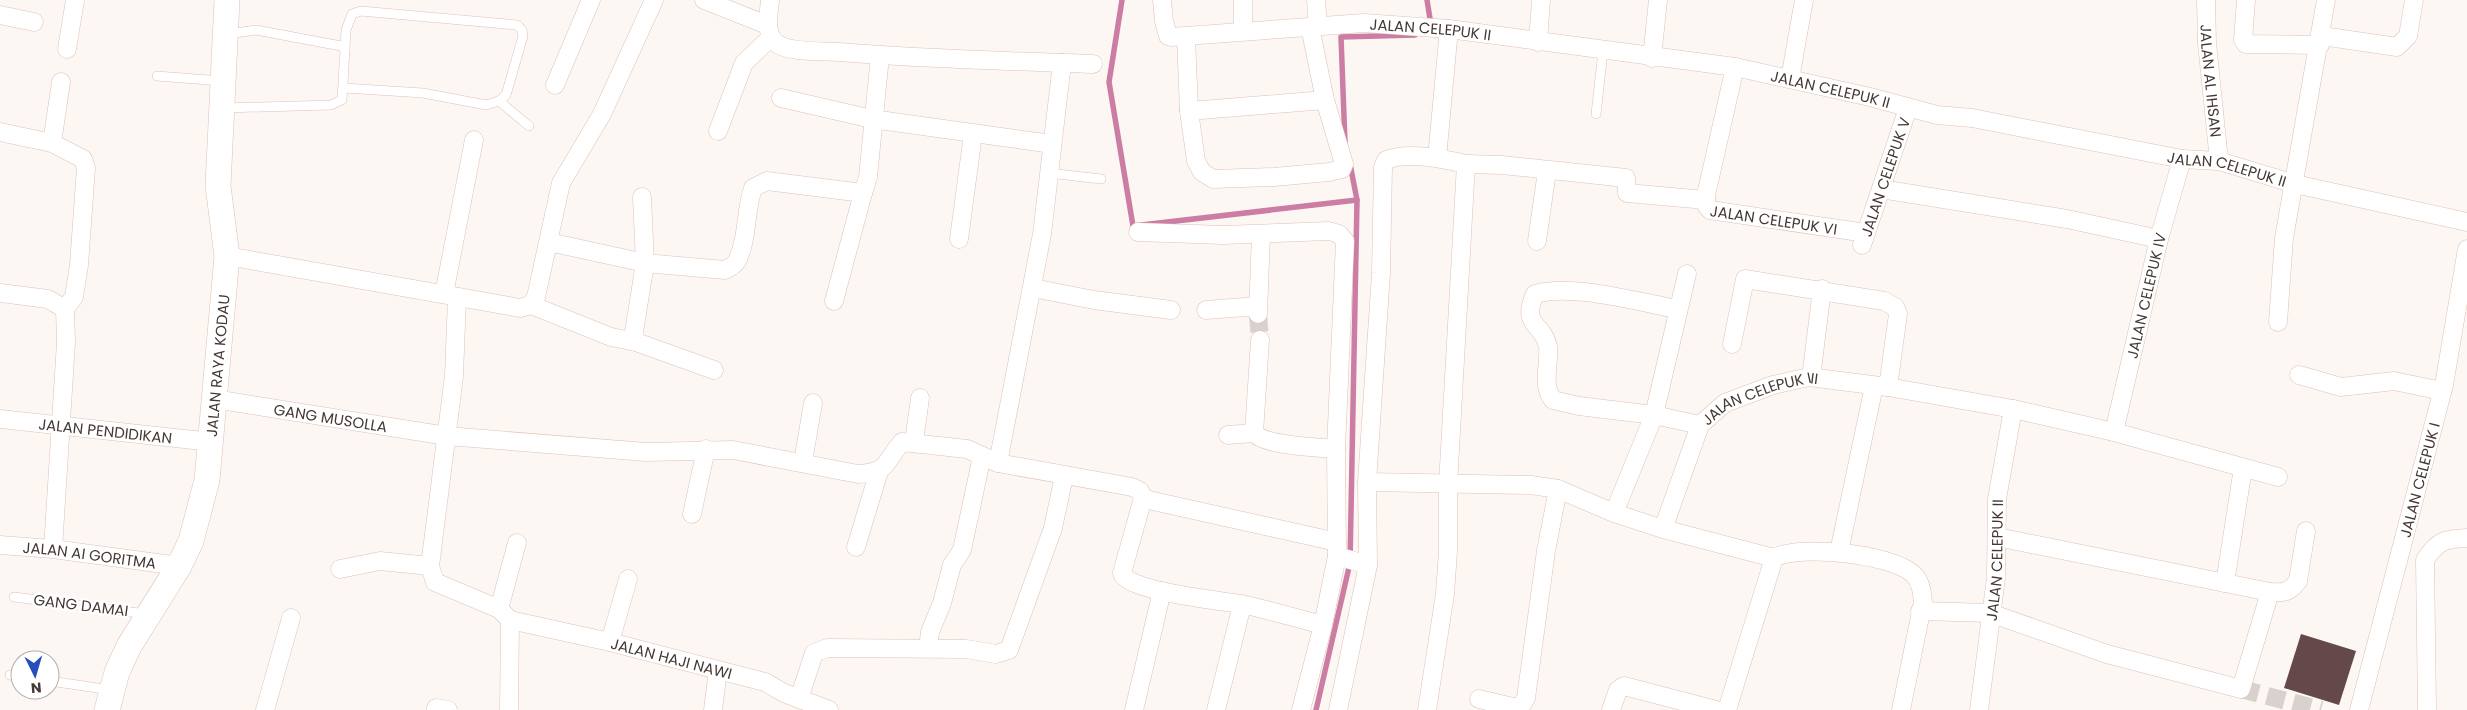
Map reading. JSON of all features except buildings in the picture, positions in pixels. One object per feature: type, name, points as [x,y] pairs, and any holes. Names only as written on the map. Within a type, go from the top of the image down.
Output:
[{"type":"street","points":[[67,49],[75,0]]},
{"type":"street","name":"JALAN RAYA KODAU","points":[[109,700],[129,646],[179,566],[191,541],[200,513],[212,442],[227,256],[218,186],[227,0]]},
{"type":"street","points":[[555,84],[591,0]]},
{"type":"street","points":[[531,305],[536,297],[561,183],[602,114],[654,0]]},
{"type":"street","points":[[704,0],[769,31],[778,44],[792,49],[880,56],[1093,64]]},
{"type":"street","points":[[718,131],[744,63],[769,31],[770,0]]},
{"type":"street","points":[[1162,0],[1168,36],[1186,37],[1189,111],[1196,162],[1202,172],[1213,179],[1283,176],[1329,172],[1342,168],[1344,164],[1325,100],[1314,26],[1316,0]]},
{"type":"street","points":[[1243,0],[1243,31]]},
{"type":"street","points":[[1538,42],[1542,0]]},
{"type":"street","points":[[1652,58],[1658,0]]},
{"type":"street","points":[[1790,79],[1804,0]]},
{"type":"street","name":"JALAN AL IHSAN","points":[[2206,0],[2207,43],[2219,162]]},
{"type":"street","points":[[2246,0],[2244,42],[2321,41],[2397,47],[2408,36],[2414,0]]},
{"type":"street","points":[[2278,322],[2284,238],[2321,41],[2326,0]]},
{"type":"street","points":[[0,15],[34,22]]},
{"type":"street","name":"JALAN CELEPUK II","points":[[1186,37],[1243,31],[1364,23],[1447,29],[1735,68],[1870,97],[1937,115],[1972,118],[2182,159],[2219,162],[2295,184],[2467,222]]},
{"type":"street","points":[[1437,158],[1447,29]]},
{"type":"street","points":[[834,301],[868,177],[872,119],[880,56]]},
{"type":"street","points":[[998,463],[1033,288],[1062,63]]},
{"type":"street","name":"JALAN CELEPUK VI","points":[[1735,68],[1706,200],[1710,210],[1864,239]]},
{"type":"street","points":[[52,143],[61,82]]},
{"type":"street","points":[[781,98],[872,119],[1052,144]]},
{"type":"street","points":[[1189,111],[1325,100]]},
{"type":"street","name":"JALAN CELEPUK V","points":[[1864,239],[1908,108]]},
{"type":"street","points":[[0,132],[52,143],[83,159],[86,168],[80,265],[74,297],[65,309],[66,342],[53,549]]},
{"type":"street","points":[[959,239],[974,134]]},
{"type":"street","points":[[340,569],[380,561],[430,566],[454,376],[450,296],[474,140]]},
{"type":"street","points":[[1338,710],[1366,565],[1367,482],[1381,283],[1383,167],[1386,160],[1394,157],[1437,158],[1466,164],[1626,178],[1627,193],[1706,200]]},
{"type":"street","name":"JALAN CELEPUK IV","points":[[2114,432],[2159,239],[2182,159]]},
{"type":"street","points":[[1427,710],[1445,594],[1448,551],[1448,485],[1466,164]]},
{"type":"street","points":[[1537,241],[1548,171]]},
{"type":"street","points":[[549,242],[645,263],[725,270],[736,262],[742,242],[747,204],[752,188],[767,181],[863,193]]},
{"type":"street","points":[[1881,189],[2067,219],[2159,239]]},
{"type":"street","points":[[636,342],[634,332],[645,263],[642,197]]},
{"type":"street","points":[[1138,232],[1261,235],[1329,231],[1339,234],[1345,241],[1336,449],[1339,552],[1323,625],[1301,710]]},
{"type":"street","points":[[1206,310],[1258,310],[1261,235]]},
{"type":"street","name":"JALAN CELEPUK I","points":[[2359,710],[2384,622],[2402,543],[2442,391],[2467,249]]},
{"type":"street","points":[[227,256],[520,308],[531,305],[611,337],[636,342],[714,370]]},
{"type":"street","points":[[1614,513],[1654,415],[1677,308],[1687,274]]},
{"type":"street","points":[[1732,344],[1745,278],[1822,289],[1884,301],[1895,307],[1898,314],[1897,327],[1839,552]]},
{"type":"street","points":[[1033,288],[1094,300],[1171,310]]},
{"type":"street","points":[[1812,370],[1822,289]]},
{"type":"street","points":[[1677,308],[1583,292],[1549,290],[1534,294],[1529,307],[1534,326],[1548,346],[1547,378],[1549,396],[1552,400],[1654,415],[1700,426]]},
{"type":"street","points":[[0,293],[48,299],[65,309]]},
{"type":"street","points":[[1260,340],[1254,433],[1258,438],[1270,442],[1336,449]]},
{"type":"street","points":[[2299,376],[2341,387],[2394,382],[2442,391]]},
{"type":"street","name":"JALAN CELEPUK III","points":[[1663,529],[1700,426],[1725,403],[1774,385],[1809,378],[1881,386],[2013,409],[2114,432],[2278,477]]},
{"type":"street","points":[[914,442],[920,398]]},
{"type":"street","name":"GANG MUSOLLA","points":[[214,399],[446,436],[646,452],[706,449],[733,450],[858,474],[879,471]]},
{"type":"street","points":[[803,462],[814,403]]},
{"type":"street","name":"JALAN CELEPUK II","points":[[1979,710],[1996,578],[1997,498],[2013,409]]},
{"type":"street","name":"JALAN PENDIDIKAN","points":[[0,419],[212,442]]},
{"type":"street","points":[[1228,435],[1254,433]]},
{"type":"street","points":[[856,547],[879,471],[888,463],[902,442],[967,449],[998,463],[1132,487],[1140,491],[1143,498],[1122,573],[1126,580],[1162,591],[1242,604],[1323,625]]},
{"type":"street","points":[[692,514],[706,449]]},
{"type":"street","points":[[928,648],[930,632],[942,603],[952,565],[962,550],[982,456]]},
{"type":"street","points":[[2225,583],[2243,468]]},
{"type":"street","points":[[799,699],[814,653],[827,648],[966,649],[996,654],[1009,650],[1053,528],[1064,476]]},
{"type":"street","points":[[1367,482],[1448,485],[1530,485],[1558,488],[1614,513],[1663,529],[1774,558],[1795,551],[1839,552],[1892,563],[1912,572],[1922,591],[1920,611],[1901,710]]},
{"type":"street","points":[[1479,699],[1519,707],[1526,698],[1546,551],[1558,488]]},
{"type":"street","points":[[1143,498],[1339,552],[1366,565]]},
{"type":"street","points":[[1996,537],[2270,592],[2284,593],[2293,588],[2298,582],[2306,531]]},
{"type":"street","points":[[2427,710],[2425,560],[2432,549],[2445,540],[2467,538]]},
{"type":"street","points":[[509,710],[504,615],[517,543]]},
{"type":"street","name":"JALAN AI GORITMA","points":[[0,545],[53,549],[179,566]]},
{"type":"street","points":[[1727,710],[1774,558]]},
{"type":"street","name":"JALAN HAJI NAWI","points":[[430,566],[435,582],[504,615],[765,682],[799,699],[829,710]]},
{"type":"street","points":[[610,642],[628,579]]},
{"type":"street","points":[[1134,710],[1162,591]]},
{"type":"street","points":[[1920,611],[1990,613],[2107,654],[2241,689],[2270,592]]},
{"type":"street","points":[[1216,710],[1242,604]]},
{"type":"street","points":[[264,710],[291,618]]},
{"type":"street","points":[[713,710],[718,670]]},
{"type":"street","points":[[1611,710],[1618,690],[1624,686],[1716,710]]},
{"type":"lane","points":[[222,108],[331,105],[342,100],[346,30],[352,14],[361,11],[517,25],[522,30],[523,36],[506,95],[499,101],[486,105],[423,93],[344,88]]},
{"type":"lane","points":[[225,35],[256,30],[341,46],[345,50]]},
{"type":"lane","points":[[1596,114],[1603,51]]},
{"type":"lane","points":[[157,76],[222,81]]},
{"type":"lane","points":[[499,101],[529,126]]},
{"type":"lane","points":[[1049,173],[1101,179]]},
{"type":"lane","name":"GANG DAMAI","points":[[14,597],[149,614]]},
{"type":"lane","points":[[60,684],[109,700]]},
{"type":"waterway","points":[[1122,0],[1109,82],[1133,226],[1357,200]]},
{"type":"waterway","points":[[1427,0],[1431,25]]},
{"type":"waterway","points":[[1345,143],[1341,37],[1415,35]]},
{"type":"waterway","points":[[1316,710],[1350,563],[1357,200],[1350,164]]},
{"type":"tunnel","points":[[1258,314],[1260,340]]},
{"type":"tunnel","points":[[2241,689],[2321,710]]}]
